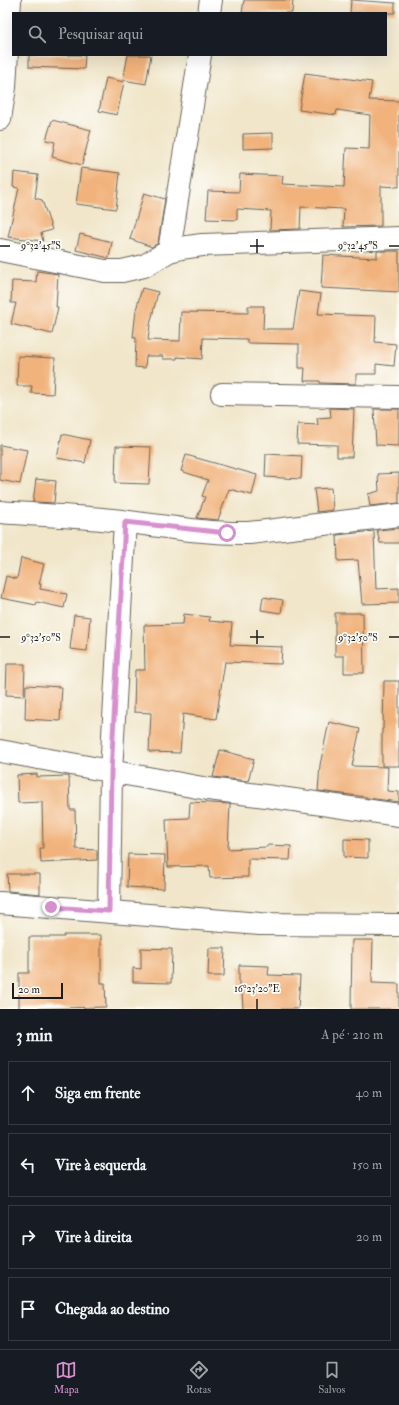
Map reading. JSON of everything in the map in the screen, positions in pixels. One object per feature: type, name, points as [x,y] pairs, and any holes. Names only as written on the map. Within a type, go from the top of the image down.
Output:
[{"type":"street","points":[[0,119],[4,87],[10,0]]},
{"type":"street","points":[[209,12],[211,0]]},
{"type":"street","points":[[169,251],[200,56]]},
{"type":"street","points":[[0,250],[106,271],[122,271],[144,266],[169,251],[202,245],[399,238]]},
{"type":"street","points":[[222,394],[399,397]]},
{"type":"street","points":[[0,512],[125,522],[227,533],[249,533],[399,515]]},
{"type":"street","points":[[109,911],[111,772],[125,522]]},
{"type":"street","points":[[0,751],[208,789],[399,815]]},
{"type":"street","points":[[0,903],[260,924],[399,925]]},
{"type":"building","points":[[244,0],[293,0],[292,12],[242,12]]},
{"type":"building","points":[[351,0],[395,3],[395,13],[350,12]]},
{"type":"building","points":[[29,56],[85,56],[84,69],[29,67]]},
{"type":"building","points":[[128,56],[151,56],[146,84],[123,80]]},
{"type":"building","points":[[305,73],[372,82],[369,100],[399,101],[399,187],[381,186],[381,226],[343,227],[344,209],[301,207],[300,229],[270,230],[271,211],[237,209],[237,220],[206,219],[208,191],[239,192],[240,174],[283,176],[282,184],[344,187],[346,148],[369,149],[370,115],[337,110],[336,115],[299,110]]},
{"type":"building","points":[[106,78],[124,82],[117,115],[99,111]]},
{"type":"building","points":[[52,120],[91,130],[82,165],[52,157],[55,142],[46,140]]},
{"type":"building","points":[[273,133],[273,148],[243,149],[243,134]]},
{"type":"building","points":[[81,168],[120,173],[116,209],[76,204]]},
{"type":"building","points":[[14,172],[38,175],[35,198],[42,200],[52,230],[41,233],[43,241],[8,237],[19,188],[13,187]]},
{"type":"building","points":[[144,193],[165,199],[158,243],[152,247],[130,239]]},
{"type":"building","points":[[80,234],[112,242],[109,258],[76,250]]},
{"type":"building","points":[[377,251],[399,251],[399,292],[321,288],[323,255],[377,258]]},
{"type":"building","points":[[37,271],[58,274],[56,307],[58,307],[52,334],[11,324],[16,303],[11,303],[12,281],[36,282]]},
{"type":"building","points":[[142,288],[158,292],[148,340],[180,341],[181,312],[248,313],[248,306],[264,306],[263,329],[293,329],[299,291],[321,294],[318,314],[376,316],[375,342],[396,344],[394,366],[376,364],[376,374],[356,374],[356,384],[304,381],[305,368],[299,368],[299,344],[247,343],[247,339],[203,338],[202,359],[177,357],[177,359],[163,359],[163,356],[146,356],[145,368],[135,367],[136,338],[133,337],[136,310]]},
{"type":"building","points":[[18,356],[55,358],[53,394],[31,393],[32,386],[17,386]]},
{"type":"building","points":[[330,408],[354,409],[352,457],[337,457],[337,445],[297,444],[298,424],[318,425],[317,418],[331,417]]},
{"type":"building","points":[[374,409],[399,409],[399,446],[376,445]]},
{"type":"building","points":[[62,434],[90,440],[85,463],[57,458]]},
{"type":"building","points":[[0,445],[27,450],[20,484],[0,480]]},
{"type":"building","points":[[116,446],[151,447],[149,484],[115,483]]},
{"type":"building","points":[[266,454],[302,456],[301,479],[265,477]]},
{"type":"building","points":[[186,455],[257,475],[252,495],[229,489],[218,520],[197,518],[205,497],[202,496],[208,480],[181,471]]},
{"type":"building","points":[[399,473],[399,503],[370,506],[368,494],[379,491],[378,474]]},
{"type":"building","points":[[36,479],[56,481],[54,503],[33,502]]},
{"type":"building","points":[[331,488],[333,510],[317,512],[314,489]]},
{"type":"building","points":[[399,528],[399,543],[380,543],[377,530]]},
{"type":"building","points":[[374,531],[376,589],[399,588],[399,603],[362,604],[358,560],[338,561],[337,535]]},
{"type":"building","points":[[21,558],[44,564],[39,584],[41,584],[40,589],[67,594],[64,608],[37,602],[36,605],[1,598],[6,576],[17,579]]},
{"type":"building","points":[[263,597],[283,600],[281,613],[261,610]]},
{"type":"building","points":[[335,613],[363,613],[364,673],[344,673],[344,656],[335,656]]},
{"type":"building","points":[[184,614],[210,617],[209,621],[232,623],[230,645],[282,647],[281,664],[225,662],[216,719],[183,714],[180,753],[149,752],[151,713],[134,712],[135,670],[145,670],[144,625],[183,624]]},
{"type":"building","points":[[74,615],[90,617],[87,651],[70,649]]},
{"type":"building","points":[[7,664],[25,664],[24,696],[6,695]]},
{"type":"building","points":[[384,681],[399,681],[399,766],[382,766]]},
{"type":"building","points":[[26,685],[62,687],[60,721],[25,719]]},
{"type":"building","points":[[329,722],[360,729],[352,766],[388,767],[387,791],[399,792],[399,802],[318,791],[320,765]]},
{"type":"building","points":[[220,750],[254,759],[248,781],[213,777]]},
{"type":"building","points":[[37,774],[37,777],[69,776],[70,810],[75,810],[76,849],[97,850],[97,860],[41,863],[40,848],[43,848],[42,802],[18,803],[17,775]]},
{"type":"building","points":[[190,802],[230,804],[228,849],[267,847],[267,845],[291,846],[290,860],[248,859],[248,877],[210,878],[209,866],[168,867],[166,819],[189,818]]},
{"type":"building","points":[[344,839],[368,840],[368,858],[344,857]]},
{"type":"building","points":[[128,854],[165,855],[164,889],[127,887]]},
{"type":"building","points":[[7,874],[40,874],[40,894],[8,891]]},
{"type":"building","points":[[64,935],[101,935],[101,983],[105,983],[106,1007],[19,1009],[19,973],[29,973],[29,937],[64,937]]},
{"type":"building","points":[[352,940],[373,940],[372,983],[399,984],[399,1009],[351,1009]]},
{"type":"building","points":[[141,948],[172,949],[171,983],[133,982],[133,968],[141,969]]},
{"type":"building","points":[[209,948],[225,948],[224,976],[208,976]]},
{"type":"building","points":[[239,965],[269,966],[268,975],[300,976],[298,1009],[243,1009],[242,992],[239,992]]},
{"type":"route","points":[[51,907],[109,911],[111,772],[125,522],[227,533]]}]
